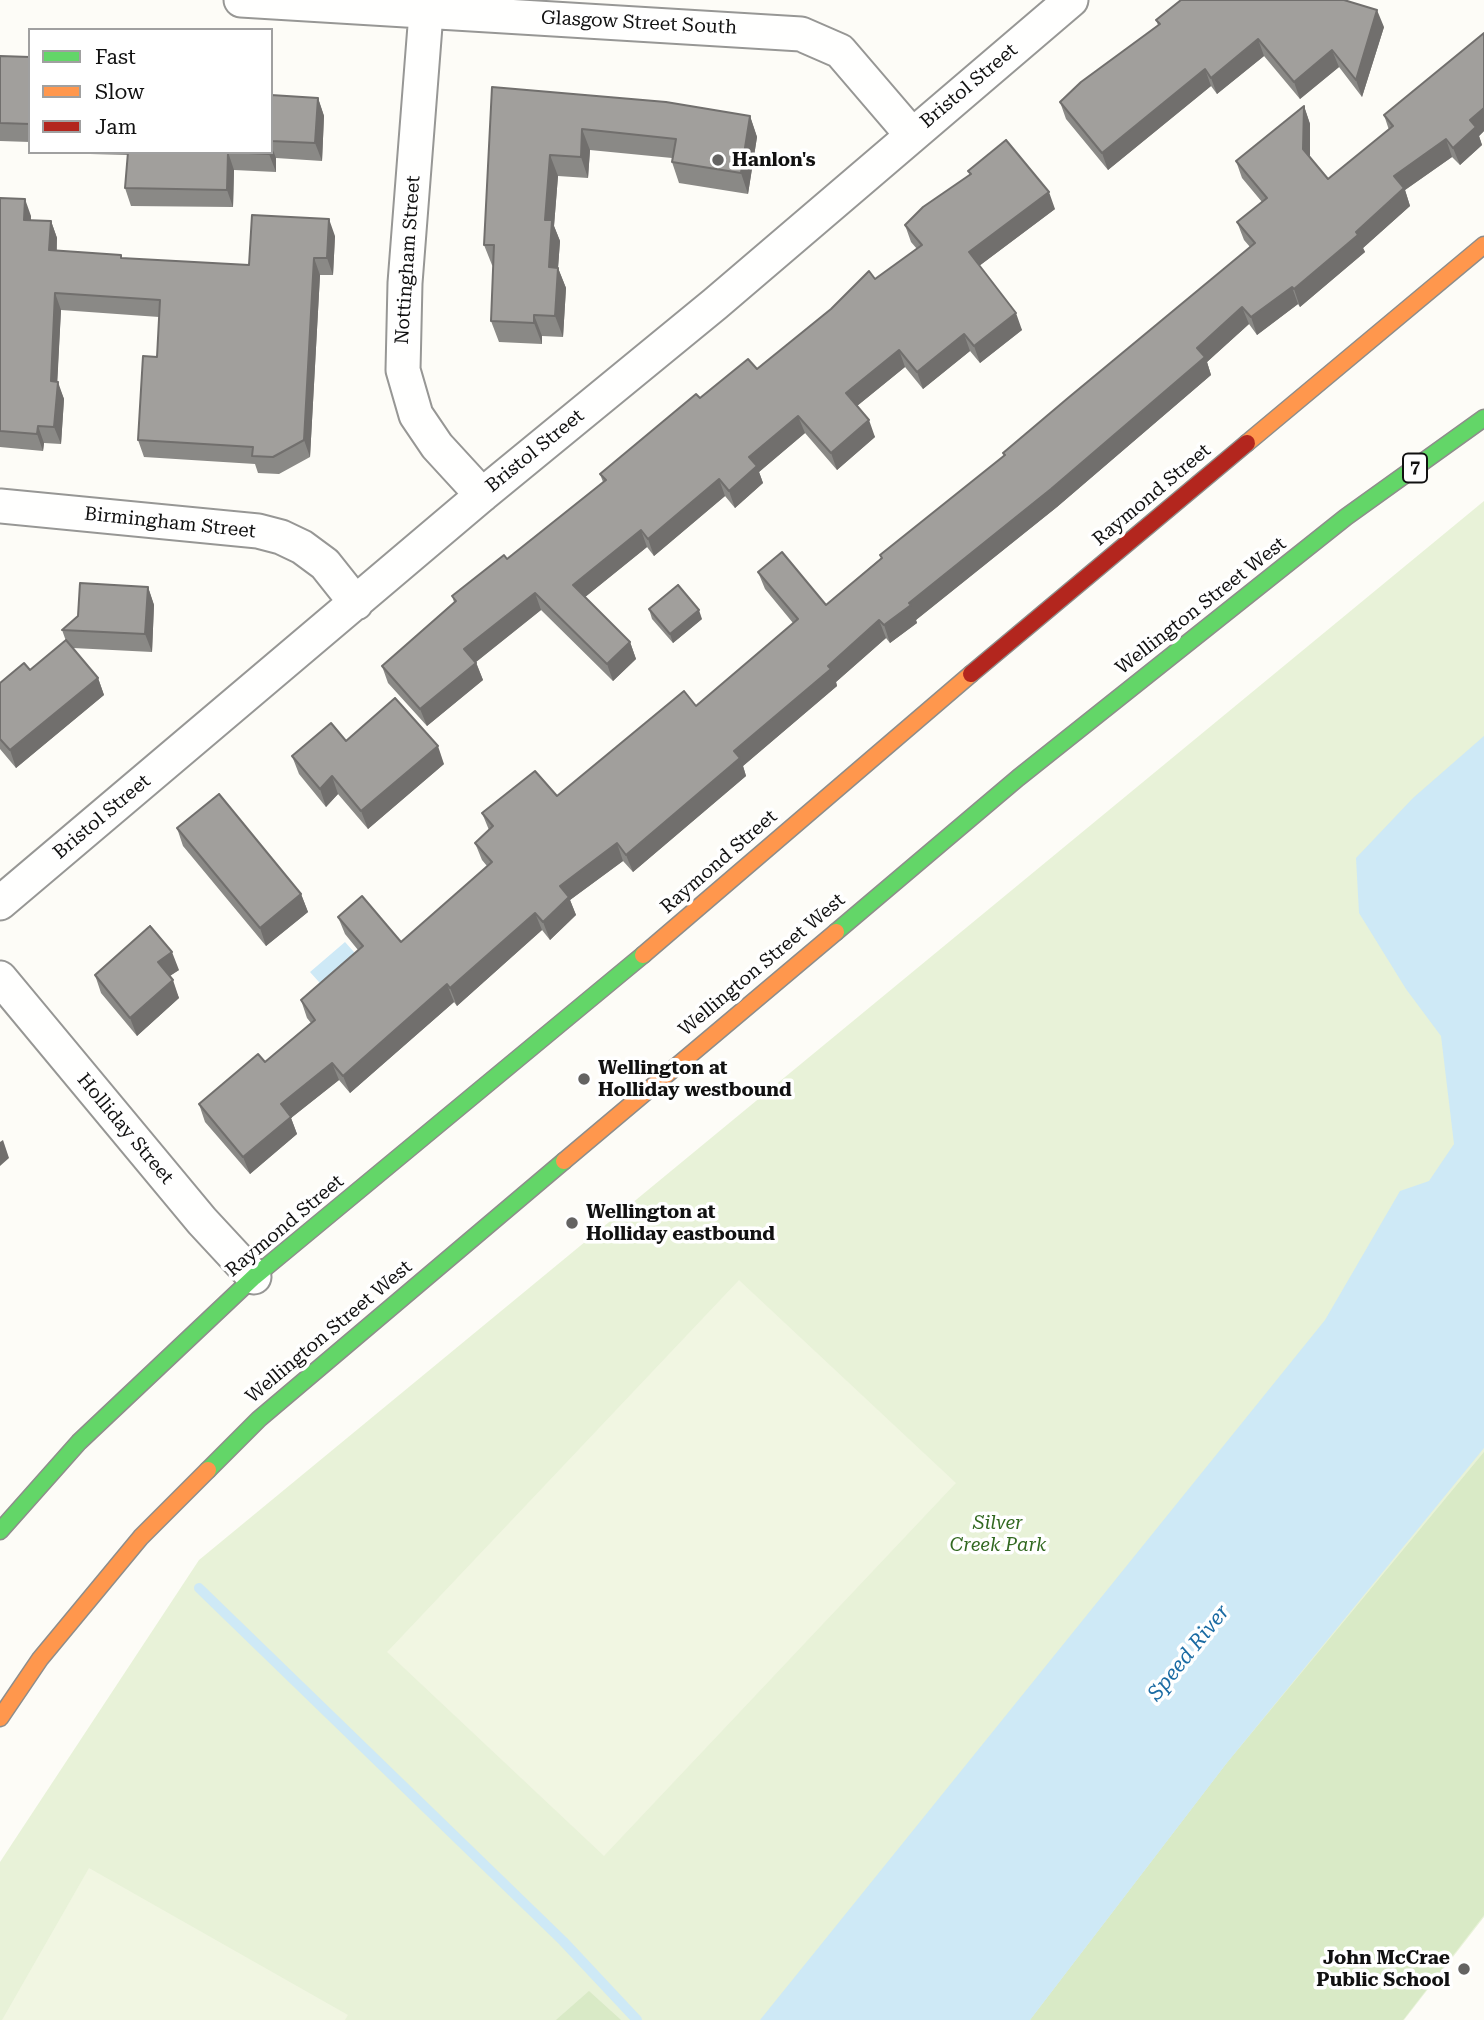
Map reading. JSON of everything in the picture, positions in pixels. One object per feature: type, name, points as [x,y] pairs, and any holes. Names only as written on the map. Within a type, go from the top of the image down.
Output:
[{"type":"main road","name":"Raymond Street","points":[[0,1531],[79,1442],[254,1277],[548,1036],[1030,624],[1484,245]]},
{"type":"main road","name":"Wellington Street West","points":[[0,1718],[40,1659],[141,1537],[259,1419],[1018,778],[1346,517],[1484,418]]},
{"type":"street","name":"Glasgow Street South","points":[[241,0],[427,6],[801,34],[840,51],[912,135]]},
{"type":"street","name":"Bristol Street","points":[[0,903],[482,495],[715,304],[1065,2]]},
{"type":"street","name":"Nottingham Street","points":[[427,6],[405,283],[403,370],[408,398],[426,431],[482,495]]},
{"type":"street","name":"Birmingham Street","points":[[0,506],[258,531],[302,547],[325,564],[356,603]]},
{"type":"street","name":"Holliday Street","points":[[0,978],[159,1171],[254,1277]]},
{"type":"green space","name":"Silver Creek Park","points":[[1484,501],[1484,1917],[1404,2020],[0,2020],[0,1862],[199,1560]]},
{"type":"green space","points":[[739,1280],[956,1483],[604,1856],[387,1652]]},
{"type":"green space","points":[[1484,1452],[1484,1915],[1403,2020],[1030,2020],[1226,1764]]},
{"type":"green space","points":[[89,1868],[348,2015],[345,2020],[2,2020]]},
{"type":"green space","points":[[589,1991],[621,2020],[556,2020]]},
{"type":"water","name":"Speed River","points":[[1484,736],[1484,1448],[1226,1764],[1030,2020],[760,2020],[1325,1320],[1400,1191],[1429,1181],[1454,1144],[1441,1036],[1406,989],[1359,913],[1356,858],[1413,798]]},
{"type":"water","points":[[345,942],[362,961],[327,991],[310,972]]},
{"type":"building","points":[[1181,0],[1344,0],[1377,10],[1356,80],[1332,50],[1294,82],[1258,39],[1211,78],[1205,69],[1102,153],[1060,102],[1081,82],[1160,24],[1156,20]]},
{"type":"building","points":[[1484,33],[1484,108],[1470,120],[1476,127],[1453,148],[1446,139],[1394,176],[1404,188],[1356,232],[1358,235],[1294,289],[1292,287],[1251,317],[1242,307],[1197,348],[1205,357],[1051,489],[909,603],[911,605],[884,625],[879,620],[828,666],[831,669],[734,751],[740,758],[626,855],[617,843],[560,886],[569,897],[543,922],[535,913],[450,988],[447,984],[343,1076],[332,1063],[281,1104],[291,1117],[243,1157],[199,1104],[258,1054],[265,1062],[315,1020],[301,1000],[363,946],[338,917],[362,896],[401,942],[492,862],[475,843],[493,826],[482,813],[535,771],[557,796],[684,691],[696,706],[798,619],[758,572],[782,552],[826,605],[882,558],[880,555],[1005,455],[1003,453],[1255,243],[1237,222],[1267,198],[1236,161],[1304,106],[1303,149],[1328,179],[1393,126],[1384,115]]},
{"type":"building","points":[[0,56],[28,57],[28,124],[0,123]]},
{"type":"building","points":[[492,87],[666,102],[750,116],[741,173],[672,162],[676,139],[582,129],[581,157],[550,155],[545,220],[552,220],[549,267],[558,268],[555,316],[534,315],[534,323],[491,321],[494,245],[484,245]]},
{"type":"building","points":[[273,95],[318,98],[315,143],[273,141]]},
{"type":"building","points":[[1006,140],[1049,192],[969,252],[1016,313],[974,346],[964,334],[917,372],[899,350],[846,393],[869,420],[831,453],[798,416],[749,457],[757,466],[729,491],[719,479],[648,539],[641,530],[573,585],[630,642],[607,664],[535,593],[464,649],[476,663],[420,709],[382,666],[456,601],[452,596],[504,555],[507,559],[606,480],[600,474],[696,394],[700,398],[748,359],[757,369],[831,309],[869,271],[875,279],[922,245],[905,225],[923,207],[971,174],[968,171]]},
{"type":"building","points":[[128,154],[228,154],[227,190],[125,188]]},
{"type":"building","points":[[0,198],[25,199],[24,220],[51,221],[49,250],[121,255],[121,258],[249,265],[252,215],[329,219],[327,258],[314,258],[304,440],[273,457],[252,456],[253,447],[138,440],[143,356],[157,357],[160,300],[55,293],[51,381],[58,382],[54,427],[38,426],[37,434],[0,431]]},
{"type":"building","points":[[80,583],[148,587],[145,634],[62,630],[78,616]]},
{"type":"building","points":[[678,585],[699,610],[670,634],[649,609]]},
{"type":"building","points":[[66,640],[98,678],[10,750],[0,739],[0,683],[24,663],[30,670]]},
{"type":"building","points":[[395,698],[438,746],[361,811],[332,776],[320,789],[292,756],[331,723],[346,741]]},
{"type":"building","points":[[219,794],[301,894],[260,928],[177,828]]},
{"type":"building","points":[[150,926],[172,952],[158,962],[173,980],[130,1018],[95,975]]},
{"type":"waterway","points":[[199,1588],[563,1941],[637,2020]]},
{"type":"traffic: fast","points":[[836,932],[1018,778],[1346,517],[1484,418]]},
{"type":"traffic: fast","points":[[0,1531],[79,1442],[254,1277],[643,955]]},
{"type":"traffic: fast","points":[[208,1470],[259,1419],[564,1161]]},
{"type":"traffic: slow","points":[[1247,443],[1484,245]]},
{"type":"traffic: slow","points":[[643,955],[971,674]]},
{"type":"traffic: slow","points":[[564,1161],[836,932]]},
{"type":"traffic: slow","points":[[0,1718],[40,1659],[141,1537],[208,1470]]},
{"type":"traffic: jam","points":[[971,674],[1247,443]]},
{"type":"place","name":"Hanlon's","points":[[718,160]]},
{"type":"place","name":"Wellington at Holliday westbound","points":[[584,1079]]},
{"type":"place","name":"Wellington at Holliday eastbound","points":[[572,1223]]},
{"type":"place","name":"John McCrae Public School","points":[[1464,1969]]}]
